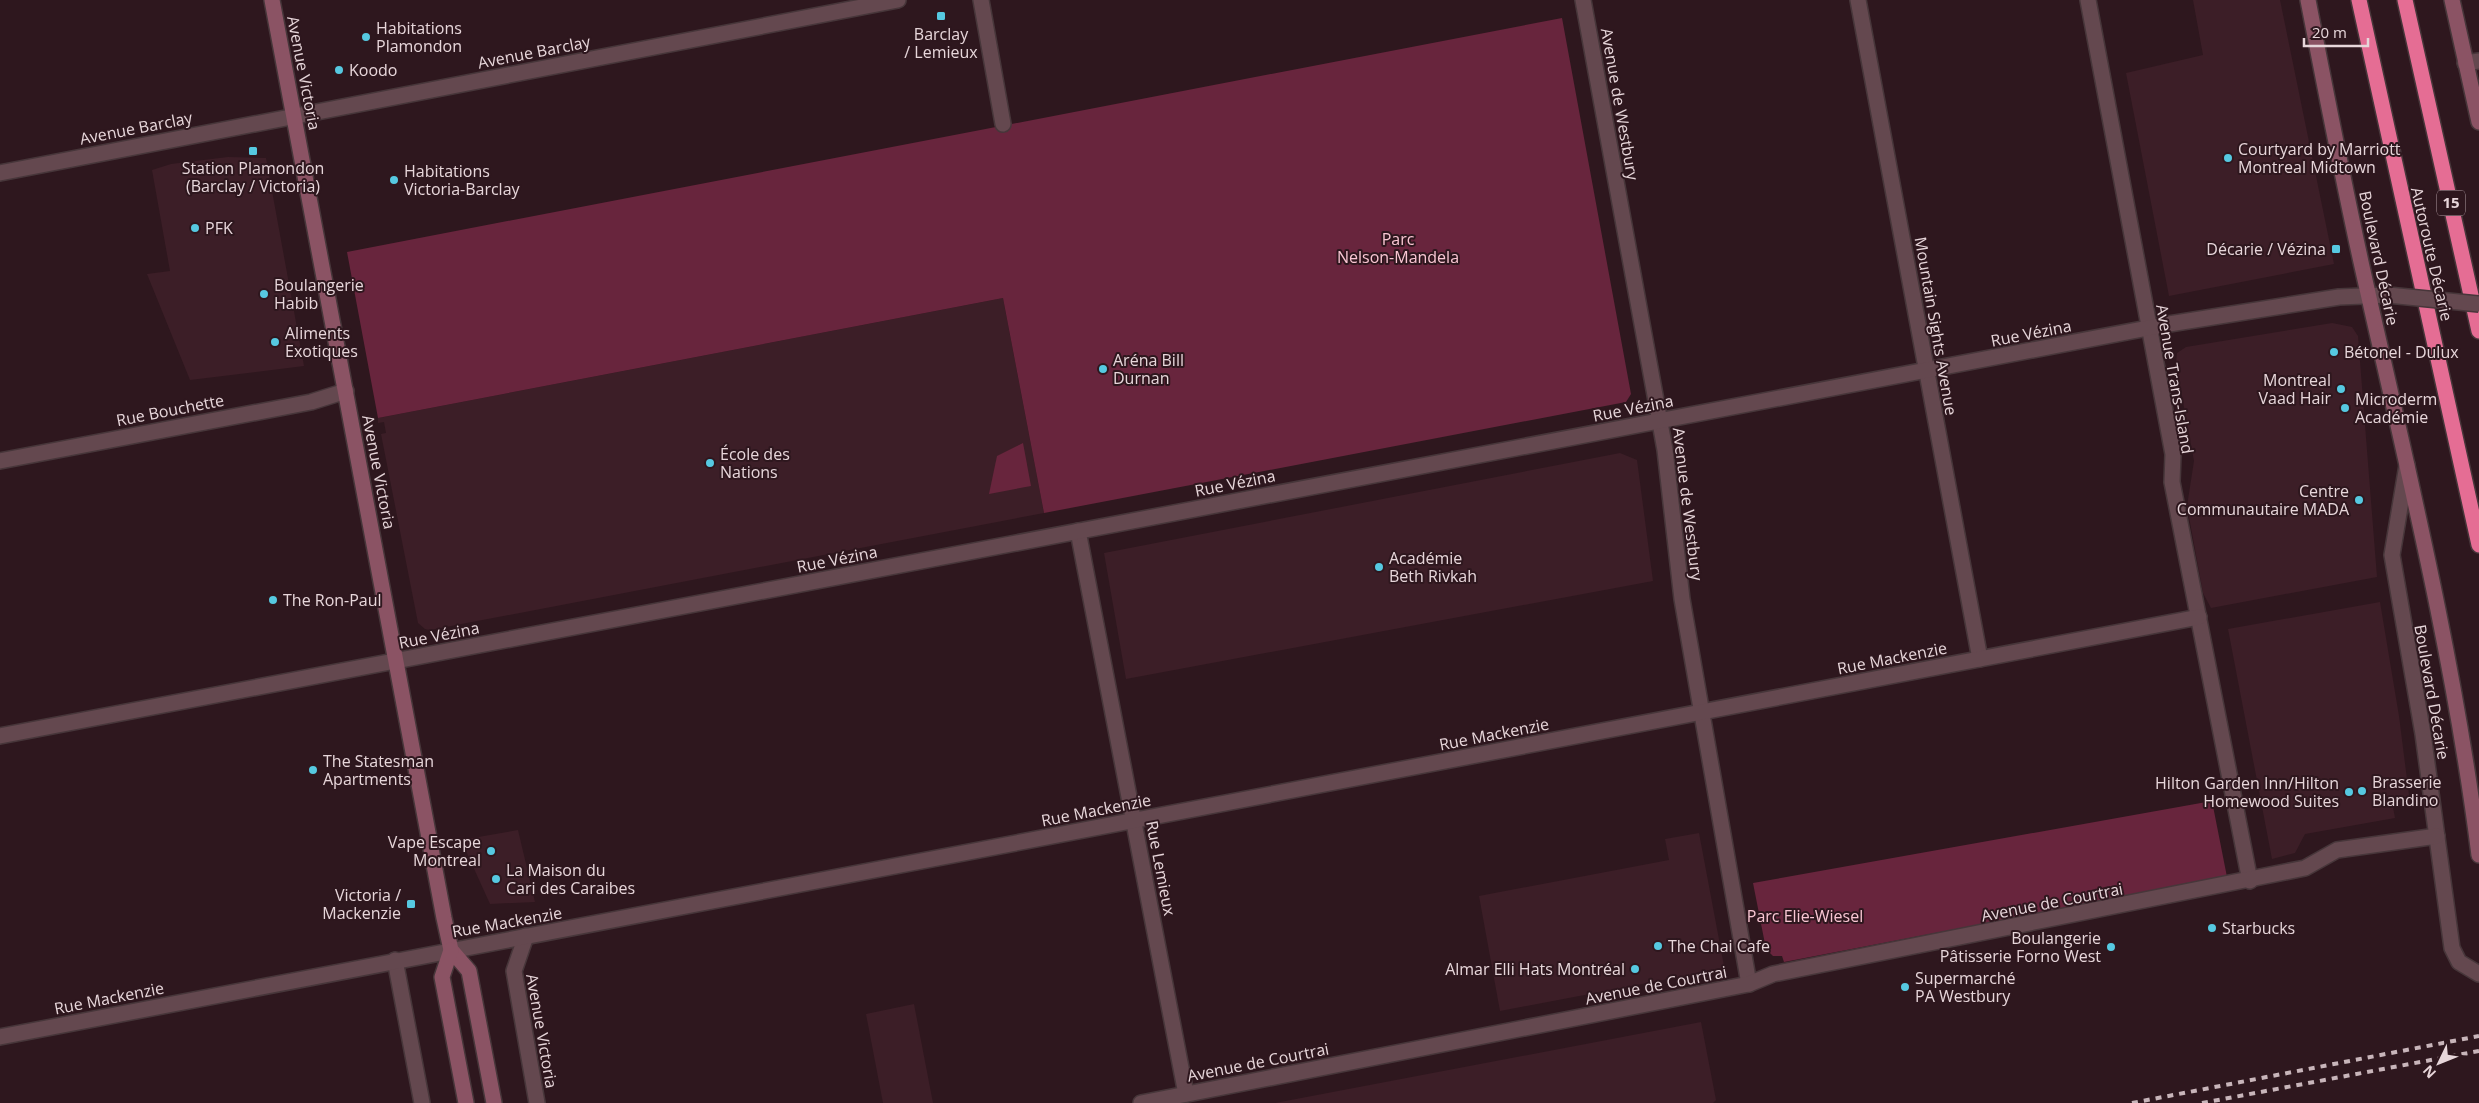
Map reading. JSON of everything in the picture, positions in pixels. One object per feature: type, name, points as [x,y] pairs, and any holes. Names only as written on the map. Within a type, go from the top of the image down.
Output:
[{"type":"highway","name":"Autoroute Décarie","points":[[2359,0],[2479,545]]},
{"type":"highway","name":"Autoroute Décarie","points":[[2405,0],[2479,331]]},
{"type":"street","name":"Avenue Victoria","points":[[272,0],[451,950],[442,977],[466,1103]]},
{"type":"street","name":"Avenue Barclay","points":[[0,173],[898,0]]},
{"type":"street","points":[[981,0],[1003,124]]},
{"type":"street","name":"Avenue de Westbury","points":[[1584,0],[1659,421],[1678,571],[1749,984]]},
{"type":"street","name":"Mountain Sights Avenue","points":[[1858,0],[1980,659]]},
{"type":"street","name":"Avenue Trans-Island","points":[[2088,0],[2173,454],[2174,492],[2250,881]]},
{"type":"street","name":"Boulevard Décarie","points":[[2308,0],[2369,296],[2442,626],[2468,776],[2479,856]]},
{"type":"street","points":[[2452,0],[2472,62],[2479,122]]},
{"type":"street","name":"Rue Vézina","points":[[0,736],[2149,328],[2339,297],[2388,295],[2479,304]]},
{"type":"street","name":"Rue Bouchette","points":[[0,460],[311,402],[346,392]]},
{"type":"street","name":"Boulevard Décarie","points":[[2407,464],[2392,555],[2423,734],[2452,948],[2460,962],[2479,974]]},
{"type":"street","name":"Rue Lemieux","points":[[1078,531],[1186,1094]]},
{"type":"street","name":"Rue Mackenzie","points":[[0,1037],[395,960],[2199,617]]},
{"type":"street","name":"Avenue de Courtrai","points":[[1140,1103],[1749,984],[1764,976],[2250,881],[2305,868],[2337,850],[2438,836]]},
{"type":"street","name":"Avenue Victoria","points":[[526,936],[514,971],[537,1103]]},
{"type":"street","name":"Avenue Victoria","points":[[451,950],[469,971],[494,1103]]},
{"type":"street","points":[[395,960],[422,1103]]},
{"type":"shaded area","points":[[2193,0],[2280,0],[2334,264],[2169,296],[2126,73],[2203,55]]},
{"type":"shaded area","points":[[228,157],[266,158],[304,366],[190,380],[147,274],[170,271],[152,170],[171,164]]},
{"type":"shaded area","name":"École des Nations","points":[[1003,298],[1044,513],[430,630],[425,629],[418,623],[381,434],[386,433],[384,422],[378,423],[378,418]]},
{"type":"shaded area","points":[[2332,323],[2352,327],[2358,336],[2377,577],[2211,608],[2203,593],[2187,506],[2194,461],[2176,364],[2177,353],[2186,347]]},
{"type":"shaded area","name":"Académie Beth Rivkah","points":[[1620,453],[1637,460],[1653,581],[1126,679],[1104,553]]},
{"type":"shaded area","points":[[2380,602],[2399,716],[2410,803],[2401,805],[2392,802],[2395,818],[2305,834],[2295,853],[2272,859],[2228,629]]},
{"type":"shaded area","points":[[518,830],[535,902],[490,904],[461,840]]},
{"type":"shaded area","points":[[1699,833],[1724,966],[1721,969],[1500,1011],[1479,896],[1669,860],[1665,839]]},
{"type":"shaded area","points":[[914,1004],[933,1103],[883,1103],[866,1014]]},
{"type":"shaded area","points":[[1701,1022],[1716,1100],[1713,1103],[1275,1103]]},
{"type":"green space","name":"Parc Nelson-Mandela","points":[[1562,18],[1631,394],[1626,402],[1044,513],[1003,298],[378,418],[347,252]]},
{"type":"green space","points":[[1023,443],[1031,486],[989,494],[997,456]]},
{"type":"green space","name":"Parc Elie-Wiesel","points":[[2212,801],[2227,877],[1784,962],[1782,956],[1773,956],[1766,949],[1753,883]]},
{"type":"railway","points":[[2132,1103],[2479,1036]]},
{"type":"railway","points":[[2202,1103],[2479,1051]]},
{"type":"place","name":"Barclay / Lemieux","points":[[941,16]]},
{"type":"place","name":"Habitations Plamondon","points":[[366,37]]},
{"type":"place","name":"Koodo","points":[[339,70]]},
{"type":"place","name":"Station Plamondon (Barclay / Victoria)","points":[[253,151]]},
{"type":"place","name":"Courtyard by Marriott Montreal Midtown","points":[[2228,158]]},
{"type":"place","name":"Habitations Victoria-Barclay","points":[[394,180]]},
{"type":"place","name":"PFK","points":[[195,228]]},
{"type":"place","name":"Décarie / Vézina","points":[[2336,249]]},
{"type":"place","name":"Boulangerie Habib","points":[[264,294]]},
{"type":"place","name":"Aliments Exotiques","points":[[275,342]]},
{"type":"place","name":"Bétonel - Dulux","points":[[2334,352]]},
{"type":"place","name":"Aréna Bill Durnan","points":[[1103,369]]},
{"type":"place","name":"Montreal Vaad Hair","points":[[2341,389]]},
{"type":"place","name":"Microderm Académie","points":[[2345,408]]},
{"type":"place","name":"École des Nations","points":[[710,463]]},
{"type":"place","name":"Centre Communautaire MADA","points":[[2359,500]]},
{"type":"place","name":"Académie Beth Rivkah","points":[[1379,567]]},
{"type":"place","name":"The Ron-Paul","points":[[273,600]]},
{"type":"place","name":"The Statesman Apartments","points":[[313,770]]},
{"type":"place","name":"Brasserie Blandino","points":[[2362,791]]},
{"type":"place","name":"Hilton Garden Inn/Hilton Homewood Suites","points":[[2349,792]]},
{"type":"place","name":"Vape Escape Montreal","points":[[491,851]]},
{"type":"place","name":"La Maison du Cari des Caraibes","points":[[496,879]]},
{"type":"place","name":"Victoria / Mackenzie","points":[[411,904]]},
{"type":"place","name":"Starbucks","points":[[2212,928]]},
{"type":"place","name":"The Chai Cafe","points":[[1658,946]]},
{"type":"place","name":"Boulangerie Pâtisserie Forno West","points":[[2111,947]]},
{"type":"place","name":"Almar Elli Hats Montréal","points":[[1635,969]]},
{"type":"place","name":"Supermarché PA Westbury","points":[[1905,987]]}]
